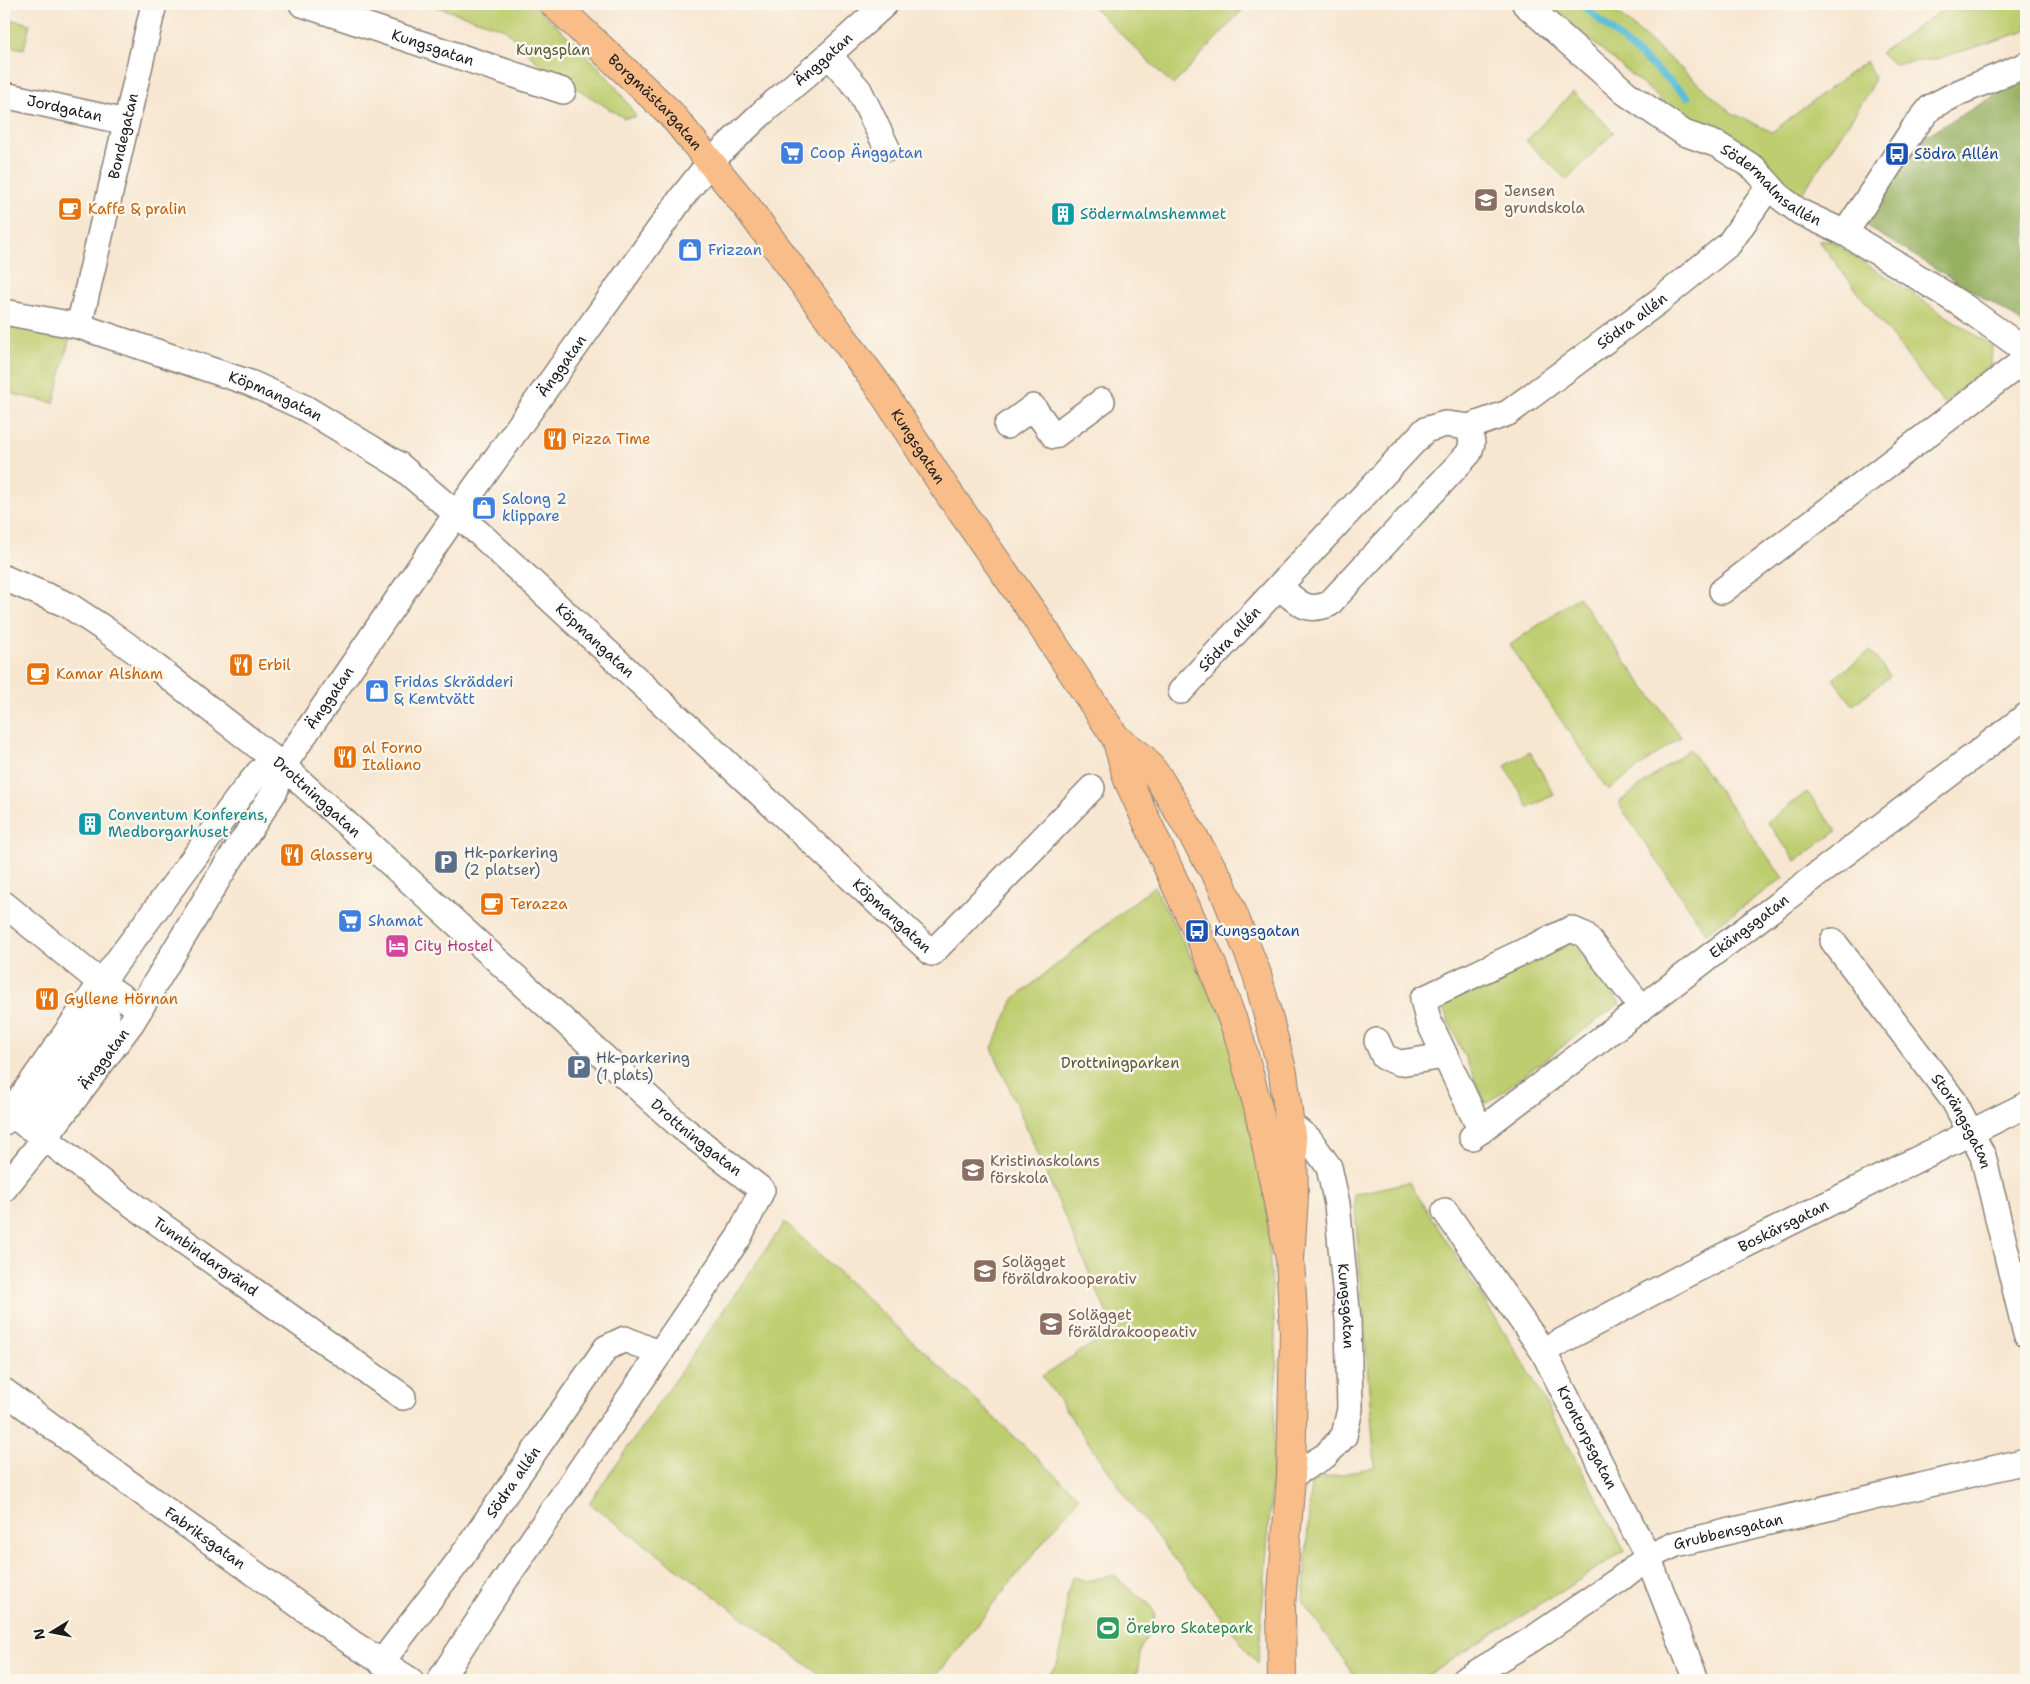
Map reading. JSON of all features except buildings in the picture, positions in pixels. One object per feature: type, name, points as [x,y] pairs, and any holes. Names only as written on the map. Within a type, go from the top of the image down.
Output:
[{"type":"main road","name":"Borgmästargatan","points":[[554,4],[670,113],[710,162]]},
{"type":"main road","name":"Kungsgatan","points":[[710,162],[747,207],[878,385],[947,491],[1035,616],[1116,738],[1128,780],[1211,962],[1239,1037],[1258,1107],[1290,1259]]},
{"type":"main road","name":"Kungsgatan","points":[[1116,738],[1143,758],[1158,777],[1221,883],[1258,974],[1283,1073],[1293,1150],[1294,1197],[1290,1259],[1294,1332],[1291,1476],[1282,1606],[1282,1680]]},
{"type":"street","name":"Bondegatan","points":[[79,326],[154,4]]},
{"type":"street","name":"Kungsgatan","points":[[302,4],[563,91]]},
{"type":"street","name":"Änggatan","points":[[21,1125],[140,1009],[224,869],[275,791],[283,766],[457,513],[679,202],[710,162],[885,4]]},
{"type":"street","name":"Södermalmsallén","points":[[1525,4],[1626,93],[1684,133],[1718,145],[1754,168],[1781,198],[1800,212],[1844,233],[1942,292],[2026,351]]},
{"type":"street","points":[[829,55],[859,90],[887,148]]},
{"type":"street","points":[[1844,233],[1914,128],[1932,107],[1960,92],[2026,65]]},
{"type":"street","name":"Jordgatan","points":[[4,95],[126,122]]},
{"type":"street","name":"Södra allén","points":[[1181,691],[1425,430],[1445,424],[1469,428],[1508,413],[1659,300],[1729,244],[1769,186]]},
{"type":"street","name":"Köpmangatan","points":[[4,312],[79,326],[250,383],[305,408],[399,465],[457,513],[932,953],[1092,788]]},
{"type":"street","points":[[1722,591],[2026,358]]},
{"type":"street","points":[[1007,426],[1033,408],[1054,436],[1102,401]]},
{"type":"street","points":[[1279,587],[1303,606],[1316,609],[1329,604],[1470,453],[1472,442],[1469,428]]},
{"type":"street","name":"Drottninggatan","points":[[4,578],[68,605],[106,630],[283,766],[681,1127],[762,1190],[739,1237],[660,1354]]},
{"type":"street","name":"Ekängsgatan","points":[[1445,1056],[1477,1134],[2026,716]]},
{"type":"street","name":"Änggatan","points":[[4,1189],[21,1125],[101,983],[259,772],[283,766]]},
{"type":"street","points":[[4,904],[101,983],[140,1009]]},
{"type":"street","points":[[1376,1041],[1384,1057],[1400,1063],[1445,1056],[1428,1020],[1423,999],[1571,929],[1585,935],[1642,1008]]},
{"type":"street","name":"Storängsgatan","points":[[1833,941],[1954,1101],[1983,1156],[2026,1334]]},
{"type":"street","points":[[21,1125],[107,1015]]},
{"type":"street","name":"Boskärsgatan","points":[[1543,1351],[1688,1273],[2026,1105]]},
{"type":"street","name":"Kungsgatan","points":[[1290,1124],[1310,1140],[1329,1168],[1337,1204],[1348,1320],[1350,1409],[1344,1436],[1325,1456],[1291,1476]]},
{"type":"street","name":"Tunnbindargränd","points":[[21,1125],[403,1397]]},
{"type":"street","name":"Krontorpsgatan","points":[[1445,1211],[1543,1351],[1648,1557],[1696,1680]]},
{"type":"street","name":"Södra allén","points":[[381,1663],[458,1562],[606,1348],[625,1339],[660,1354]]},
{"type":"street","points":[[440,1680],[499,1589],[660,1354]]},
{"type":"street","name":"Fabriksgatan","points":[[4,1391],[159,1505],[381,1663],[410,1680]]},
{"type":"street","name":"Grubbensgatan","points":[[1464,1680],[1531,1640],[1620,1579],[1648,1557],[1676,1544],[2026,1461]]},
{"type":"green space","name":"Kungsplan","points":[[428,4],[533,4],[602,71],[636,117],[624,118],[541,66],[505,29]]},
{"type":"green space","points":[[1090,4],[1248,4],[1173,85]]},
{"type":"green space","points":[[1548,4],[1607,4],[1732,113],[1772,132],[1866,61],[1874,77],[1869,92],[1799,198],[1772,169],[1667,105]]},
{"type":"green space","points":[[1951,4],[2026,4],[2026,31],[1937,59],[1894,64],[1880,53]]},
{"type":"green space","points":[[4,18],[30,24],[24,49],[4,45]]},
{"type":"green space","points":[[2026,83],[2026,328],[2013,316],[1861,223],[1920,139],[2005,90]]},
{"type":"green space","points":[[1573,92],[1614,132],[1567,180],[1526,141]]},
{"type":"green space","points":[[1830,240],[1992,346],[1991,366],[1943,403],[1819,241]]},
{"type":"green space","points":[[4,322],[70,336],[54,403],[4,392]]},
{"type":"green space","points":[[1578,597],[1681,737],[1608,790],[1510,645]]},
{"type":"green space","points":[[1870,651],[1890,676],[1853,705],[1833,679]]},
{"type":"green space","points":[[1689,749],[1783,878],[1706,933],[1618,803]]},
{"type":"green space","points":[[1530,752],[1554,794],[1529,808],[1505,766]]},
{"type":"green space","points":[[1807,792],[1837,831],[1796,861],[1767,822]]},
{"type":"green space","name":"Drottningparken","points":[[1154,886],[1227,1026],[1266,1199],[1277,1364],[1271,1498],[1258,1664],[1136,1510],[1042,1376],[1114,1330],[992,1048],[1014,999]]},
{"type":"green space","points":[[1572,942],[1620,1003],[1486,1104],[1440,1002]]},
{"type":"green space","points":[[1409,1182],[1527,1368],[1625,1551],[1420,1680],[1358,1680],[1303,1603],[1311,1481],[1375,1467],[1354,1194]]},
{"type":"green space","points":[[785,1222],[1079,1497],[933,1680],[827,1680],[589,1503]]},
{"type":"green space","name":"Örebro Skatepark","points":[[1115,1575],[1122,1583],[1148,1603],[1155,1613],[1154,1623],[1141,1648],[1136,1680],[1045,1680],[1057,1664],[1064,1639],[1067,1595],[1072,1576],[1086,1581]]},
{"type":"waterway","points":[[1581,4],[1688,97]]},
{"type":"place","name":"Coop Änggatan","points":[[792,153]]},
{"type":"place","name":"Södra Allén","points":[[1897,154]]},
{"type":"place","name":"Jensen grundskola","points":[[1486,200]]},
{"type":"place","name":"Kaffe & pralin","points":[[70,209]]},
{"type":"place","name":"Södermalmshemmet","points":[[1063,214]]},
{"type":"place","name":"Frizzan","points":[[690,250]]},
{"type":"place","name":"Pizza Time","points":[[555,439]]},
{"type":"place","name":"Salong 2 klippare","points":[[484,508]]},
{"type":"place","name":"Erbil","points":[[241,665]]},
{"type":"place","name":"Kamar Alsham","points":[[38,674]]},
{"type":"place","name":"Fridas Skrädderi & Kemtvätt","points":[[377,691]]},
{"type":"place","name":"al Forno Italiano","points":[[345,757]]},
{"type":"place","name":"Conventum Konferens, Medborgarhuset","points":[[90,824]]},
{"type":"place","name":"Glassery","points":[[292,855]]},
{"type":"place","name":"Hk-parkering (2 platser)","points":[[446,862]]},
{"type":"place","name":"Terazza","points":[[492,904]]},
{"type":"place","name":"Shamat","points":[[350,921]]},
{"type":"place","name":"Kungsgatan","points":[[1197,931]]},
{"type":"place","name":"City Hostel","points":[[397,946]]},
{"type":"place","name":"Gyllene Hörnan","points":[[47,999]]},
{"type":"place","name":"Hk-parkering (1 plats)","points":[[579,1067]]},
{"type":"place","name":"Kristinaskolans förskola","points":[[973,1170]]},
{"type":"place","name":"Solägget föräldrakooperativ","points":[[985,1271]]},
{"type":"place","name":"Solägget föräldrakoopeativ","points":[[1051,1324]]},
{"type":"place","name":"Örebro Skatepark","points":[[1108,1628]]}]
